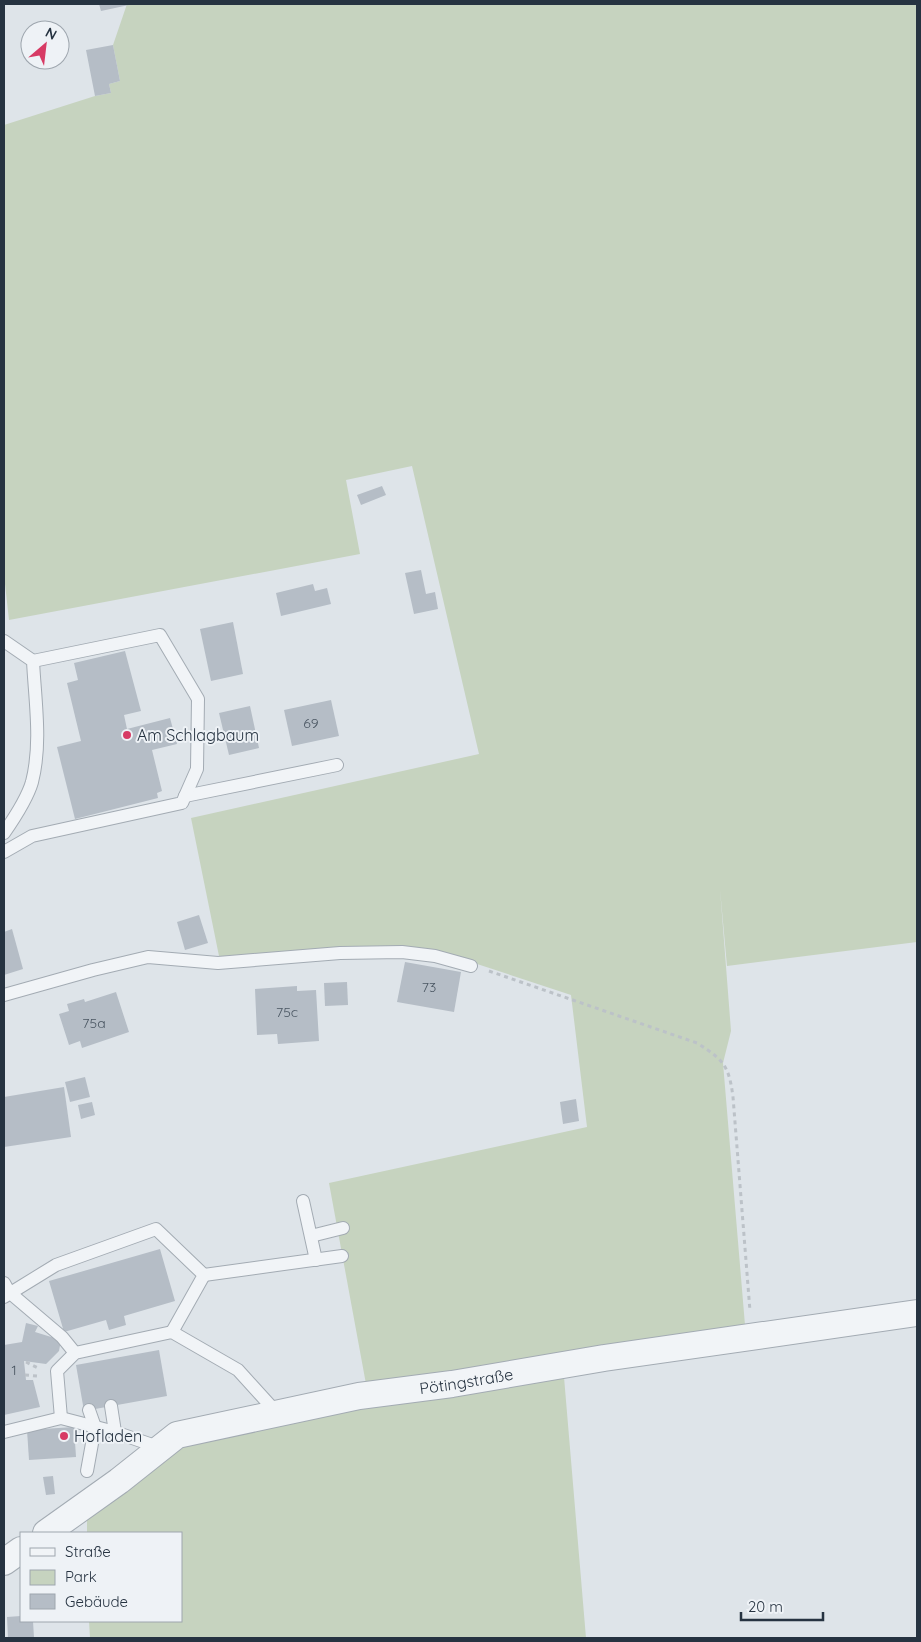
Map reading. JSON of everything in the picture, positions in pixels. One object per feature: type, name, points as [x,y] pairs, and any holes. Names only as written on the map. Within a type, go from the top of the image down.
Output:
[{"type":"street","name":"Pötingstraße","points":[[47,1532],[112,1486],[178,1435],[359,1396],[452,1384],[604,1358],[917,1313]]},
{"type":"street","points":[[4,1562],[20,1551]]},
{"type":"lane","points":[[4,641],[33,661],[160,635],[198,699],[197,769],[182,802],[32,836],[4,852]]},
{"type":"lane","points":[[4,833],[13,820],[32,783],[38,738],[33,661]]},
{"type":"lane","points":[[185,796],[337,765]]},
{"type":"lane","points":[[4,996],[93,970],[148,957],[218,963],[340,952],[402,952],[435,956],[472,966]]},
{"type":"lane","points":[[303,1201],[316,1260]]},
{"type":"lane","points":[[311,1236],[343,1228]]},
{"type":"lane","points":[[75,1353],[62,1337],[6,1291],[56,1265],[156,1229],[204,1275]]},
{"type":"lane","points":[[204,1275],[342,1256]]},
{"type":"lane","points":[[172,1332],[204,1275]]},
{"type":"lane","points":[[61,1418],[57,1371],[75,1353],[172,1332],[238,1370],[277,1413]]},
{"type":"lane","points":[[111,1406],[115,1432]]},
{"type":"lane","points":[[87,1471],[95,1427],[89,1410]]},
{"type":"lane","points":[[4,1432],[61,1418],[115,1432],[161,1448]]},
{"type":"path","points":[[472,966],[697,1043],[723,1062],[730,1076],[733,1097],[752,1337]]},
{"type":"green space","points":[[127,4],[917,4],[917,942],[727,966],[720,889],[731,1031],[723,1063],[745,1325],[366,1384],[329,1183],[587,1127],[571,995],[471,962],[433,954],[219,956],[191,818],[479,754],[412,466],[346,480],[360,554],[9,620],[4,575],[4,125],[95,96],[111,93],[109,84],[120,81],[113,45]]},
{"type":"green space","points":[[564,1377],[586,1638],[90,1638],[89,1622],[182,1622],[182,1532],[87,1532],[87,1513],[162,1457],[201,1439],[284,1419]]},
{"type":"building","points":[[99,4],[129,4],[129,5],[101,11]]},
{"type":"building","points":[[113,45],[120,81],[109,84],[111,93],[95,96],[86,50]]},
{"type":"building","points":[[382,486],[386,495],[361,505],[357,495]]},
{"type":"building","points":[[421,570],[426,594],[435,592],[438,609],[414,614],[405,573]]},
{"type":"building","points":[[313,584],[315,591],[327,588],[331,604],[281,616],[276,593]]},
{"type":"building","points":[[233,622],[243,674],[211,681],[200,629]]},
{"type":"building","name":"Am Schlagbaum","points":[[125,651],[141,711],[124,715],[127,729],[170,718],[177,744],[152,750],[162,791],[157,793],[158,798],[75,819],[57,747],[81,741],[67,683],[78,680],[74,663]]},
{"type":"building","points":[[331,700],[339,736],[292,746],[284,710]]},
{"type":"building","points":[[250,706],[259,748],[229,755],[219,713]]},
{"type":"building","points":[[199,915],[208,943],[185,950],[177,922]]},
{"type":"building","points":[[12,929],[23,969],[4,975],[4,932]]},
{"type":"building","points":[[405,962],[461,972],[454,1012],[397,1002]]},
{"type":"building","points":[[347,982],[348,1005],[325,1006],[324,983]]},
{"type":"building","points":[[297,986],[297,991],[316,990],[319,1041],[278,1044],[277,1034],[257,1035],[255,989]]},
{"type":"building","points":[[116,992],[129,1032],[82,1048],[80,1041],[69,1045],[59,1014],[69,1011],[67,1004],[84,999],[85,1002]]},
{"type":"building","points":[[85,1077],[90,1097],[70,1102],[65,1082]]},
{"type":"building","points":[[64,1087],[71,1137],[4,1147],[4,1097]]},
{"type":"building","points":[[576,1099],[579,1121],[563,1124],[560,1102]]},
{"type":"building","points":[[92,1102],[95,1115],[81,1119],[78,1105]]},
{"type":"building","points":[[160,1249],[175,1301],[124,1316],[126,1325],[109,1330],[106,1320],[64,1332],[49,1281]]},
{"type":"building","points":[[26,1323],[38,1326],[35,1332],[61,1340],[59,1351],[46,1364],[24,1361],[26,1380],[33,1380],[40,1407],[4,1415],[4,1345],[22,1342]]},
{"type":"building","points":[[159,1350],[167,1396],[84,1411],[76,1365]]},
{"type":"building","points":[[74,1427],[76,1457],[29,1460],[27,1430]]},
{"type":"building","points":[[53,1476],[55,1494],[46,1495],[43,1477]]},
{"type":"building","points":[[20,1616],[20,1622],[33,1622],[34,1638],[8,1638],[7,1617]]},
{"type":"place","name":"Am Schlagbaum","points":[[127,735]]},
{"type":"place","name":"Hofladen","points":[[64,1436]]}]
